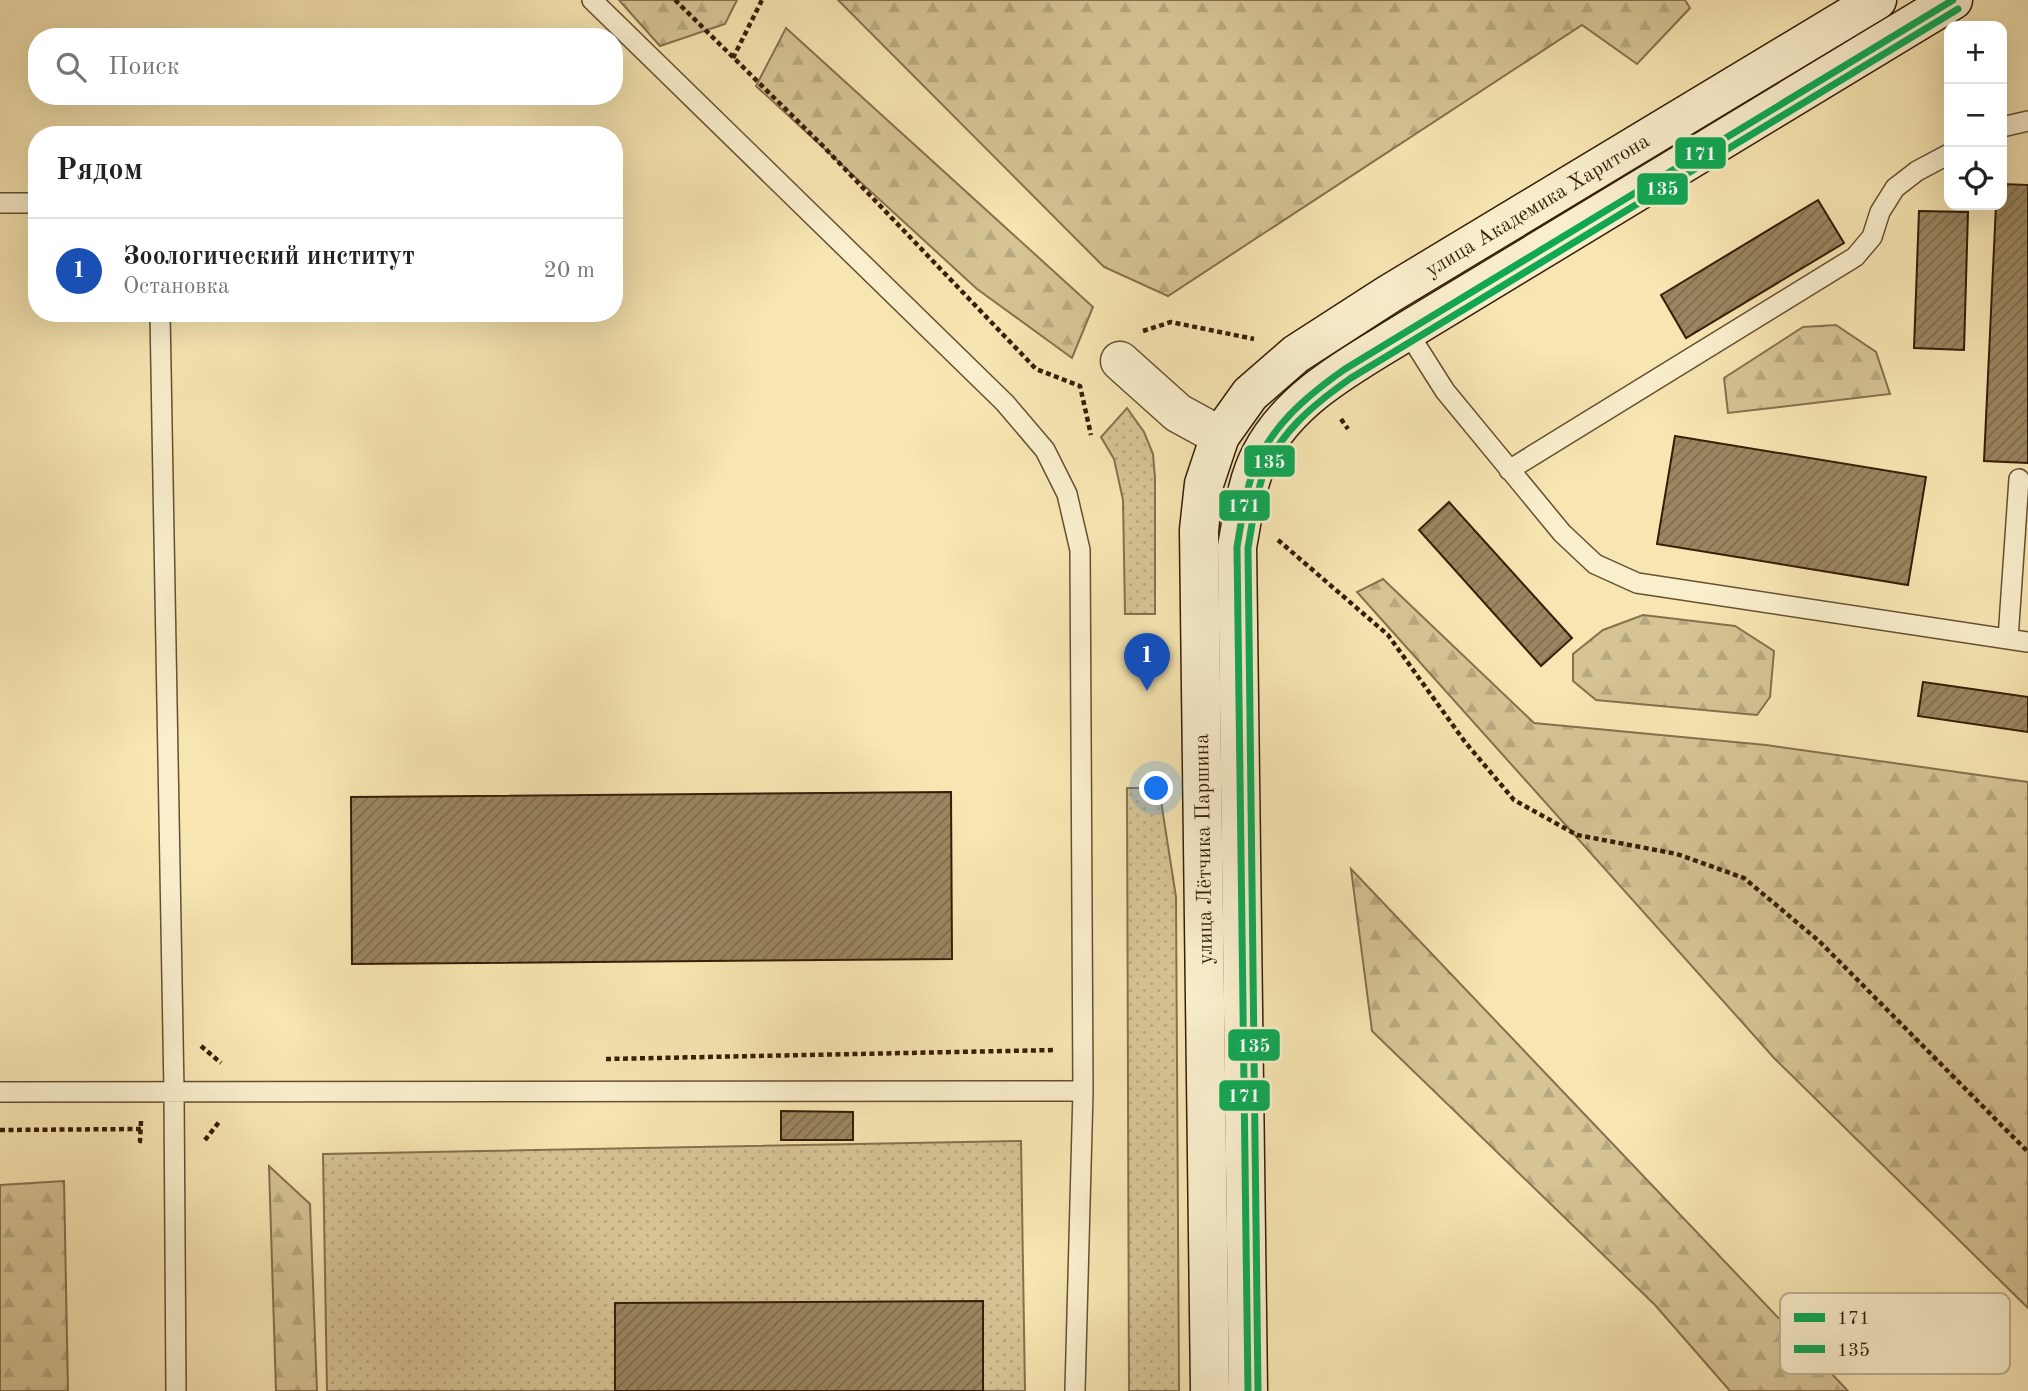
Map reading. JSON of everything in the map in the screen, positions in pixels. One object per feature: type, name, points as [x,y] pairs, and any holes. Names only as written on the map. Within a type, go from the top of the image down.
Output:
[{"type":"street","name":"улица Академика Харитона","points":[[1220,436],[1250,394],[1296,354],[1388,294],[1877,0]]},
{"type":"street","name":"улица Академика Харитона","points":[[1246,494],[1261,453],[1287,418],[1319,387],[1953,0]]},
{"type":"street","points":[[1115,357],[1178,413],[1220,436]]},
{"type":"street","name":"улица Лётчика Паршина","points":[[1210,1391],[1199,530],[1204,484],[1220,436]]},
{"type":"street","name":"улица Лётчика Паршина","points":[[1246,494],[1237,547],[1248,1391]]},
{"type":"lane","points":[[592,0],[621,28]]},
{"type":"lane","points":[[623,30],[1005,403],[1045,450],[1067,494],[1080,550],[1083,1091],[1075,1391]]},
{"type":"lane","points":[[2007,126],[2028,121]]},
{"type":"lane","points":[[1509,470],[1855,257],[1872,237],[1880,212],[1895,188],[1917,171],[1944,156]]},
{"type":"lane","points":[[0,203],[28,203]]},
{"type":"lane","points":[[160,322],[174,1092],[176,1391]]},
{"type":"lane","points":[[1407,331],[1445,391],[1562,533],[1595,564],[1637,583],[2028,642]]},
{"type":"lane","points":[[2008,639],[2019,479]]},
{"type":"lane","points":[[0,1092],[1083,1091]]},
{"type":"path","points":[[675,0],[823,146],[1036,369],[1080,386]]},
{"type":"path","points":[[733,58],[762,0]]},
{"type":"path","points":[[1080,386],[1115,357],[1171,322],[1262,340]]},
{"type":"path","points":[[1080,386],[1091,435]]},
{"type":"path","points":[[1274,537],[1388,635],[1465,742],[1514,800],[1577,835],[1677,854],[1744,878],[1819,941],[2028,1152]]},
{"type":"path","points":[[173,1046],[202,1046],[225,1067]]},
{"type":"path","points":[[597,1059],[1081,1049]]},
{"type":"path","points":[[0,1130],[141,1129]]},
{"type":"green space","points":[[619,0],[737,0],[725,24],[660,46]]},
{"type":"green space","points":[[838,0],[1685,0],[1690,8],[1637,64],[1582,25],[1168,296],[1104,267]]},
{"type":"green space","points":[[786,28],[1093,307],[1072,358],[977,289],[756,86]]},
{"type":"green space","points":[[1836,325],[1876,352],[1890,394],[1728,413],[1724,378],[1803,327]]},
{"type":"green space","points":[[1127,408],[1144,432],[1153,454],[1155,614],[1125,614],[1123,500],[1114,459],[1101,437]]},
{"type":"green space","points":[[1383,579],[1534,723],[1766,745],[2028,782],[2028,1308],[1775,1059],[1357,592]]},
{"type":"green space","points":[[1643,615],[1735,626],[1774,651],[1770,697],[1757,715],[1596,700],[1573,681],[1573,654],[1603,630]]},
{"type":"green space","points":[[1127,788],[1159,788],[1176,897],[1179,1391],[1129,1391]]},
{"type":"green space","points":[[1351,869],[1780,1320],[1780,1374],[1832,1374],[1848,1391],[1730,1391],[1655,1305],[1372,1031]]},
{"type":"green space","points":[[1021,1141],[1025,1391],[327,1391],[323,1154]]},
{"type":"green space","points":[[269,1166],[310,1204],[317,1391],[276,1391]]},
{"type":"green space","points":[[64,1181],[68,1391],[0,1391],[0,1185]]},
{"type":"building","points":[[2007,184],[2028,185],[2028,463],[1984,461],[1996,210],[2007,210]]},
{"type":"building","points":[[1818,200],[1844,243],[1686,338],[1661,295]]},
{"type":"building","points":[[1919,211],[1968,212],[1964,350],[1914,348]]},
{"type":"building","points":[[1675,436],[1926,477],[1908,585],[1657,544]]},
{"type":"building","points":[[1449,502],[1572,638],[1541,666],[1419,530]]},
{"type":"building","points":[[1923,682],[2028,697],[2028,732],[1918,716]]},
{"type":"building","points":[[951,792],[952,959],[352,964],[351,797]]},
{"type":"building","points":[[781,1111],[853,1112],[853,1140],[781,1140]]},
{"type":"building","points":[[983,1301],[983,1391],[615,1391],[615,1303]]},
{"type":"transit line","name":"171","points":[[1248,1391],[1237,547],[1246,495],[1258,460],[1277,429],[1289,416],[1345,369],[1953,0]]},
{"type":"transit line","name":"135","points":[[1258,1391],[1248,548],[1257,495],[1269,462],[1277,447],[1298,421],[1351,378],[1958,9]]},
{"type":"place","name":"Зоологический институт","points":[[1147,691]]}]
